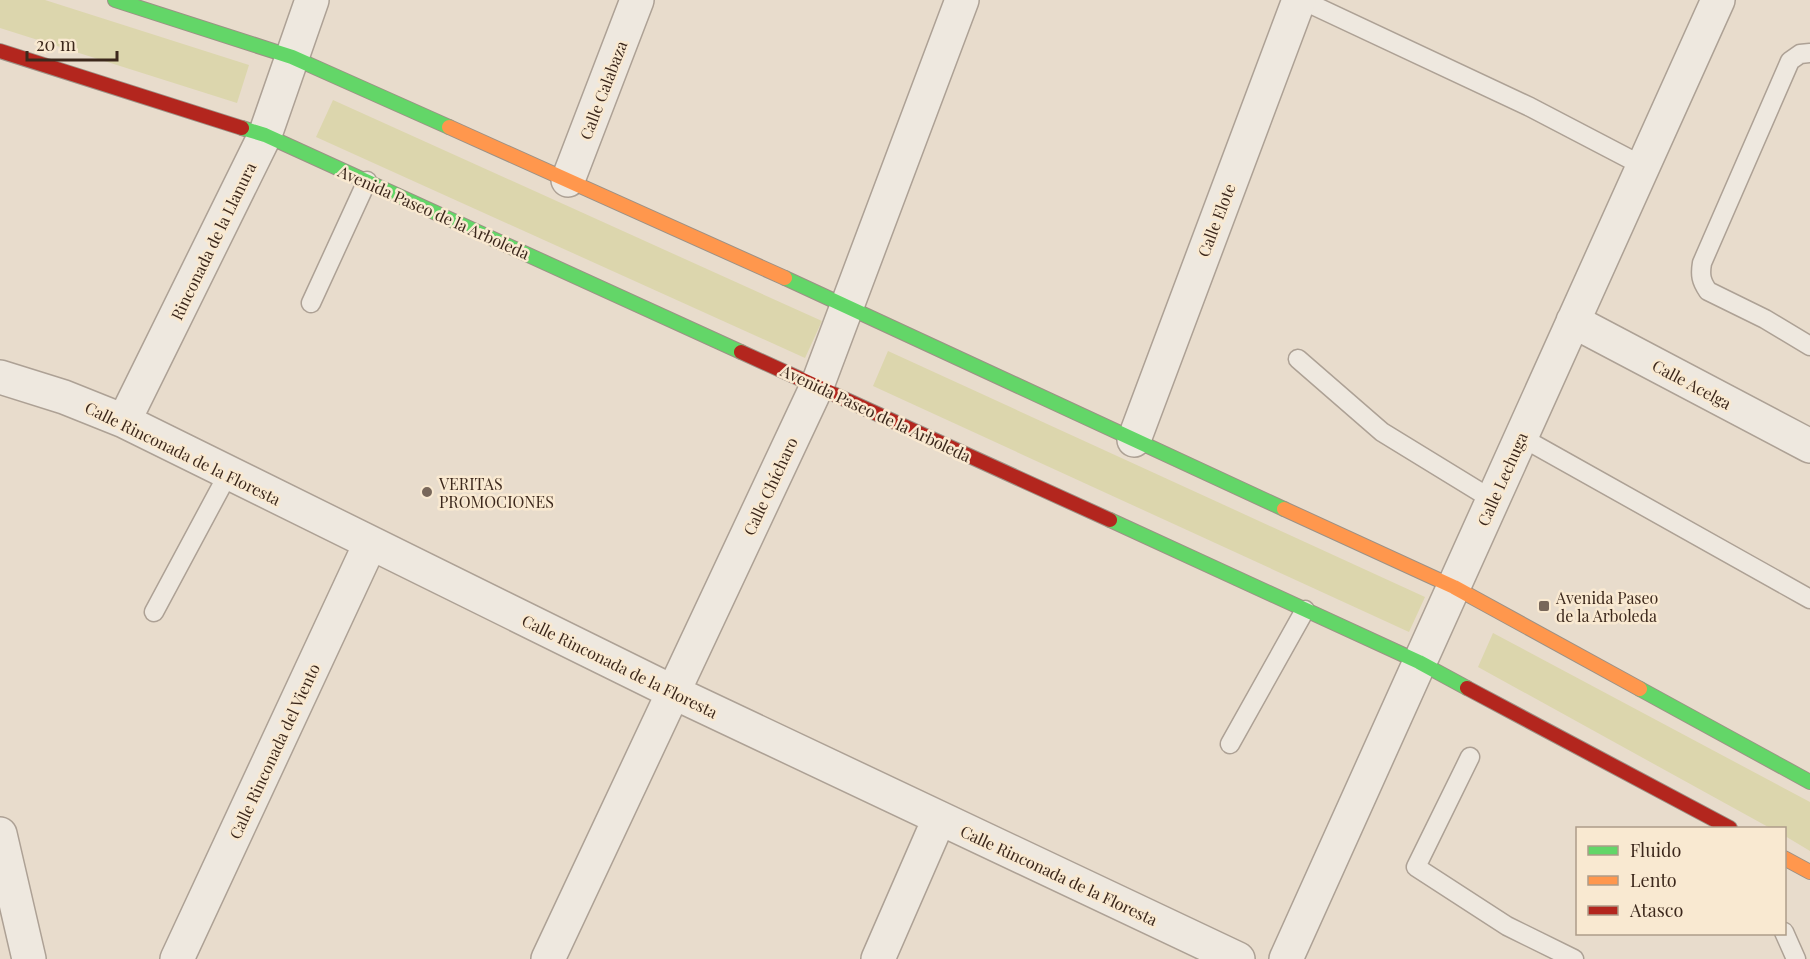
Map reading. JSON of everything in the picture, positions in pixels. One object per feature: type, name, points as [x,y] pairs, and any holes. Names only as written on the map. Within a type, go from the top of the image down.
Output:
[{"type":"street","points":[[115,0],[292,57],[847,306],[1454,587],[1810,782]]},
{"type":"street","name":"Rinconada de la Llanura","points":[[124,421],[266,135],[312,0]]},
{"type":"street","name":"Calle Calabaza","points":[[568,180],[637,0]]},
{"type":"street","name":"Calle Chícharo","points":[[548,959],[817,386],[962,0]]},
{"type":"street","name":"Calle Elote","points":[[1134,440],[1300,0]]},
{"type":"street","name":"Calle Lechuga","points":[[1286,959],[1718,0]]},
{"type":"street","name":"Avenida Paseo de la Arboleda","points":[[0,51],[266,135],[1419,663],[1728,827]]},
{"type":"street","name":"Calle Acelga","points":[[1573,321],[1810,446]]},
{"type":"street","name":"Calle Rinconada de la Floresta","points":[[0,377],[64,397],[124,421],[673,692],[939,819],[1181,947],[1239,959]]},
{"type":"street","name":"Calle Rinconada del Viento","points":[[177,959],[370,544]]},
{"type":"street","points":[[878,959],[939,819]]},
{"type":"street","points":[[0,834],[29,959]]},
{"type":"street","points":[[1786,859],[1810,872]]},
{"type":"lane","points":[[1300,0],[1530,107],[1643,166]]},
{"type":"lane","points":[[1810,53],[1800,54],[1790,61],[1702,263],[1700,275],[1708,291],[1765,319],[1810,346]]},
{"type":"lane","points":[[311,303],[367,181]]},
{"type":"lane","points":[[1298,359],[1382,432],[1492,500]]},
{"type":"lane","points":[[1521,437],[1810,599]]},
{"type":"lane","points":[[154,612],[228,474]]},
{"type":"lane","points":[[1230,744],[1305,610]]},
{"type":"lane","points":[[1470,757],[1416,867],[1508,926],[1574,959]]},
{"type":"lane","points":[[1786,934],[1796,959]]},
{"type":"shaded area","points":[[0,0],[45,0],[249,65],[237,103],[0,28]]},
{"type":"shaded area","points":[[333,100],[822,321],[805,358],[316,137]]},
{"type":"shaded area","points":[[888,351],[1425,597],[1409,632],[873,386]]},
{"type":"shaded area","points":[[1493,633],[1810,802],[1810,851],[1786,837],[1786,827],[1768,827],[1478,667]]},
{"type":"traffic: fast","points":[[115,0],[292,57],[449,127]]},
{"type":"traffic: fast","points":[[242,128],[265,135],[741,352]]},
{"type":"traffic: fast","points":[[785,278],[1284,509]]},
{"type":"traffic: fast","points":[[1110,520],[1419,662],[1467,688]]},
{"type":"traffic: fast","points":[[1640,689],[1810,782]]},
{"type":"traffic: slow","points":[[449,127],[785,278]]},
{"type":"traffic: slow","points":[[1284,509],[1454,587],[1640,689]]},
{"type":"traffic: slow","points":[[1786,859],[1810,872]]},
{"type":"traffic: jam","points":[[0,51],[242,128]]},
{"type":"traffic: jam","points":[[741,352],[1110,520]]},
{"type":"traffic: jam","points":[[1467,688],[1728,827]]},
{"type":"place","name":"VERITAS PROMOCIONES","points":[[427,492]]},
{"type":"place","name":"Avenida Paseo de la Arboleda","points":[[1544,606]]}]
